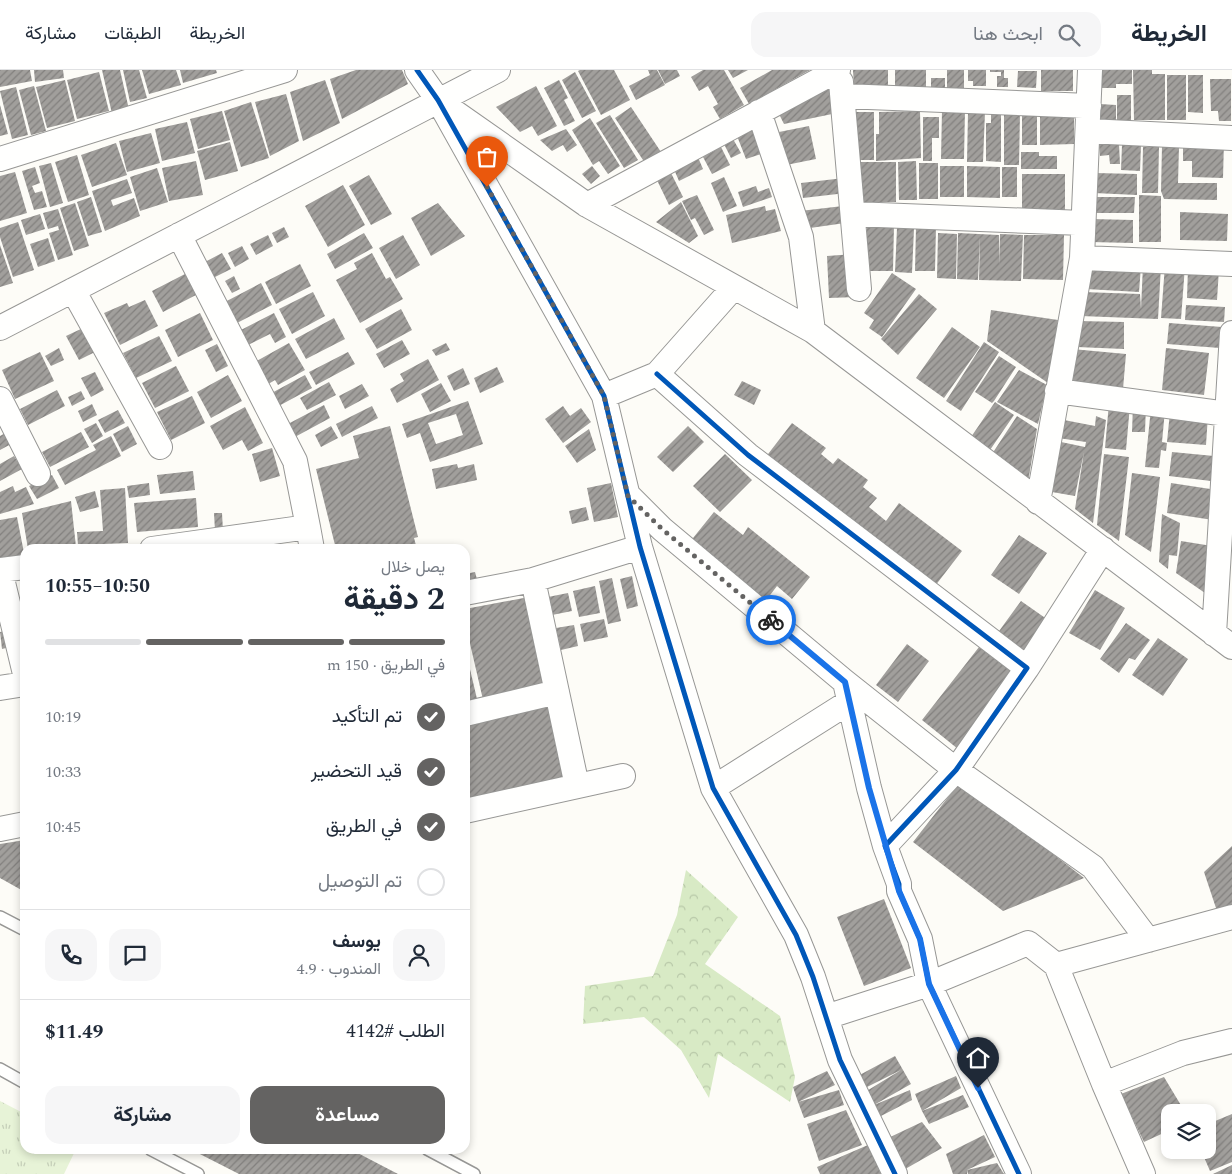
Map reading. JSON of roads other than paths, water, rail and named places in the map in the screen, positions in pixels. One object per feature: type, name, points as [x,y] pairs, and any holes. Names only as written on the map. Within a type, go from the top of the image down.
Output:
[{"type":"street","points":[[0,159],[285,70]]},
{"type":"street","points":[[417,70],[438,100],[604,396],[640,547],[713,788],[796,935],[813,977],[840,1060],[895,1174]]},
{"type":"street","points":[[0,328],[498,70]]},
{"type":"street","points":[[588,205],[839,70],[859,289]]},
{"type":"street","points":[[1038,502],[1082,258],[1090,70]]},
{"type":"street","points":[[842,96],[1089,106]]},
{"type":"street","points":[[438,100],[588,205],[813,331],[1223,640]]},
{"type":"street","points":[[759,112],[801,237],[813,331]]},
{"type":"street","points":[[1088,131],[1232,138]]},
{"type":"street","points":[[853,214],[1083,223]]},
{"type":"street","points":[[179,235],[294,461],[310,538],[224,544]]},
{"type":"street","points":[[1082,258],[1232,264]]},
{"type":"street","points":[[604,396],[657,374],[734,287]]},
{"type":"street","points":[[73,290],[160,447]]},
{"type":"street","points":[[1223,640],[1227,414],[1232,333]]},
{"type":"street","points":[[657,374],[748,455],[1027,668]]},
{"type":"street","points":[[1058,391],[1227,414]]},
{"type":"street","points":[[0,399],[38,474]]},
{"type":"street","points":[[628,496],[662,529],[847,692],[1093,867],[1148,940]]},
{"type":"street","points":[[470,592],[533,580],[640,547]]},
{"type":"street","points":[[885,846],[956,770],[1027,668],[1104,549]]},
{"type":"street","points":[[20,568],[0,570],[20,653]]},
{"type":"street","points":[[533,580],[577,786]]},
{"type":"street","points":[[0,688],[20,685]]},
{"type":"street","points":[[470,713],[557,692]]},
{"type":"street","points":[[713,788],[847,692]]},
{"type":"street","points":[[847,692],[869,788],[885,846],[899,891],[920,939],[929,984],[1019,1174]]},
{"type":"street","points":[[470,810],[623,776]]},
{"type":"street","points":[[0,828],[20,825]]},
{"type":"street","points":[[1056,965],[1232,917]]},
{"type":"street","points":[[826,1017],[929,984],[1028,943],[1056,965],[1143,1174]]},
{"type":"street","points":[[1104,1084],[1183,1053],[1232,1041]]},
{"type":"lane","points":[[0,917],[20,927]]},
{"type":"lane","points":[[0,1070],[20,1080]]},
{"type":"lane","points":[[160,1154],[198,1174]]},
{"type":"lane","points":[[436,1154],[474,1174]]}]
